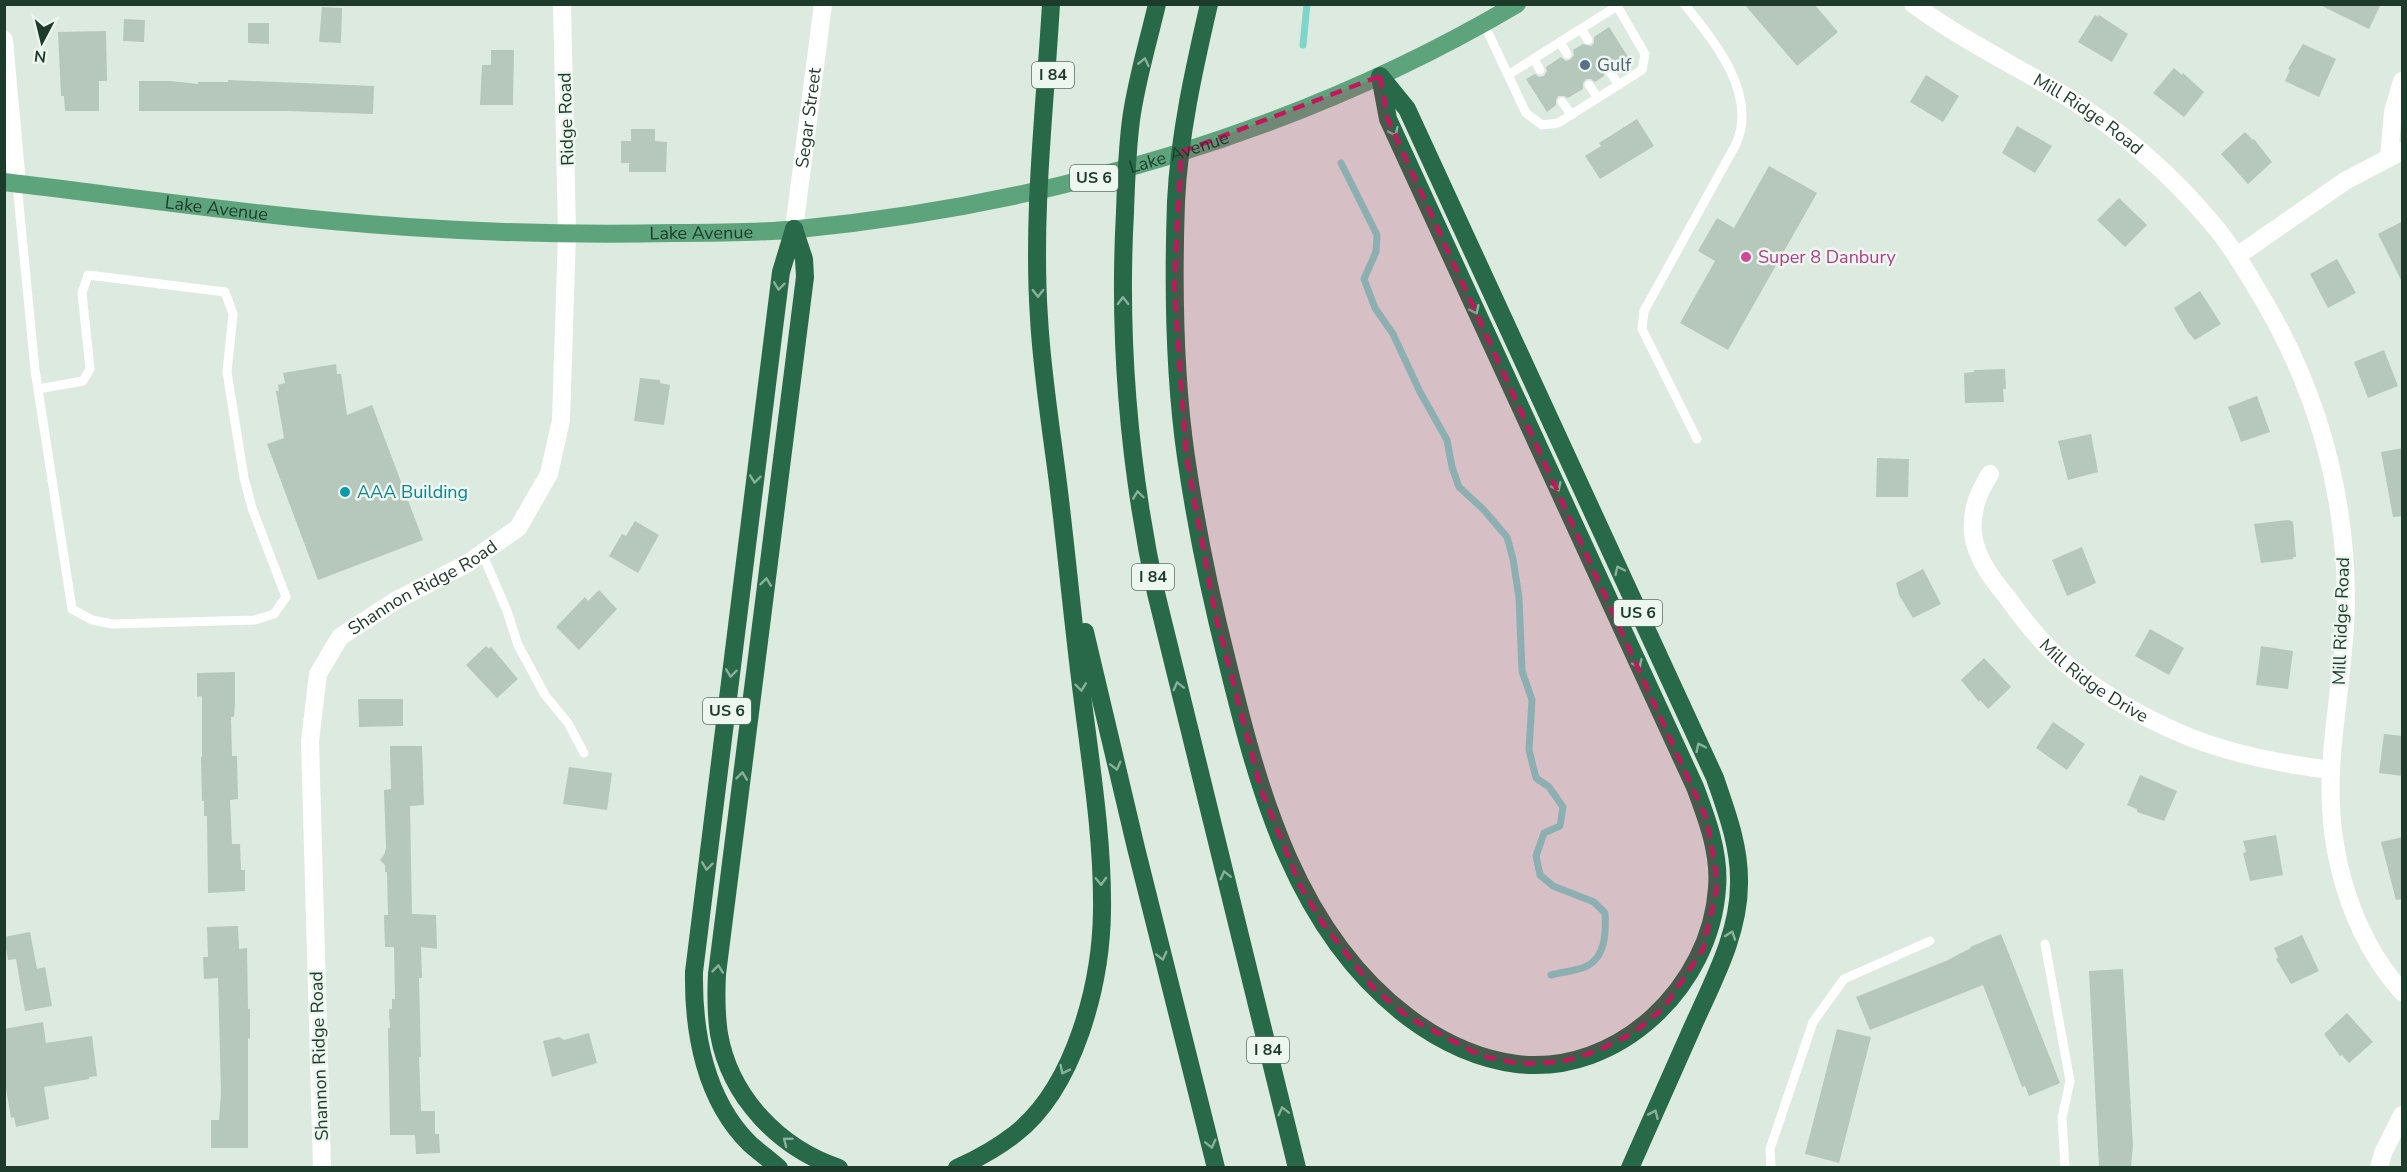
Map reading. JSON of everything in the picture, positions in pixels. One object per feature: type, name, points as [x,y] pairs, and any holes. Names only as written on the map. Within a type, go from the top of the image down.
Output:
[{"type":"highway","points":[[1042,146],[1051,4]]},
{"type":"highway","name":"I 84","points":[[1063,4],[1042,146],[1038,234],[1038,315],[1046,397],[1058,483],[1089,650],[1109,740],[1216,1167]]},
{"type":"highway","name":"I 84","points":[[1157,4],[1132,119],[1125,215],[1122,286],[1126,385],[1134,466],[1146,547],[1168,644],[1297,1167]]},
{"type":"highway","points":[[1209,4],[1189,103],[1177,197],[1174,286],[1178,372],[1186,456],[1215,614],[1245,738],[1261,790],[1300,886],[1346,958],[1373,988],[1409,1018],[1445,1041],[1481,1056],[1520,1064],[1562,1062],[1598,1051],[1635,1032],[1664,1008],[1686,981],[1703,950],[1714,917],[1718,884],[1716,853],[1695,787],[1388,119],[1380,76]]},
{"type":"highway","name":"US 6","points":[[1380,76],[1407,109],[1715,778],[1728,813],[1737,849],[1739,885],[1735,922],[1723,959],[1630,1167]]},
{"type":"highway","name":"US 6","points":[[779,1167],[749,1143],[724,1109],[708,1075],[700,1048],[693,1007],[694,972],[781,272],[794,229]]},
{"type":"highway","points":[[794,229],[804,259],[805,277],[717,974],[716,1006],[719,1035],[729,1066],[766,1125],[795,1148],[839,1167]]},
{"type":"highway","points":[[957,1167],[988,1153],[1017,1133],[1039,1110],[1058,1084],[1084,1020],[1099,950],[1102,878],[1058,483]]},
{"type":"main road","name":"US 6","points":[[1380,76],[1460,38],[1517,4]]},
{"type":"main road","name":"Lake Avenue","points":[[11,183],[322,220],[409,227],[664,234],[794,229],[943,211],[1021,196],[1102,176],[1248,129],[1380,76]]},
{"type":"street","name":"Ridge Road","points":[[562,4],[567,233]]},
{"type":"street","name":"Segar Street","points":[[794,229],[823,4]]},
{"type":"street","name":"Mill Ridge Road","points":[[1913,4],[1967,40],[2067,98],[2120,134],[2167,173],[2212,223],[2237,256],[2272,313],[2295,357],[2319,418],[2334,475],[2343,537],[2346,598],[2343,658],[2331,770],[2331,819],[2338,861],[2350,906],[2369,947],[2403,992]]},
{"type":"street","points":[[4,40],[11,183]]},
{"type":"street","points":[[2237,256],[2345,181],[2396,154],[2393,112],[2403,81]]},
{"type":"street","name":"Shannon Ridge Road","points":[[322,1167],[310,741],[318,674],[340,637],[395,601],[468,563],[518,528],[549,474],[561,420],[567,233]]},
{"type":"street","name":"Mill Ridge Drive","points":[[1990,474],[1978,493],[1973,513],[1973,535],[1978,555],[1994,581],[2023,619],[2057,656],[2095,686],[2140,713],[2188,736],[2232,752],[2276,763],[2331,770]]},
{"type":"street","points":[[2379,1167],[2383,1153],[2403,1114]]},
{"type":"lane","points":[[1684,4],[1727,62],[1744,110],[1742,131],[1736,144],[1644,311],[1642,322],[1642,329],[1697,439]]},
{"type":"lane","points":[[1484,24],[1508,75],[1526,113],[1542,125],[1558,123],[1642,70],[1645,54],[1616,5],[1508,75]]},
{"type":"lane","points":[[1581,29],[1588,40]]},
{"type":"lane","points":[[1560,42],[1567,54]]},
{"type":"lane","points":[[1534,59],[1540,70]]},
{"type":"lane","points":[[1610,72],[1619,85]]},
{"type":"lane","points":[[1589,85],[1598,98]]},
{"type":"lane","points":[[1562,102],[1572,115]]},
{"type":"lane","points":[[11,183],[38,389],[72,609],[92,620],[112,624],[255,620],[274,614],[286,597],[252,508],[244,478],[227,372],[233,314],[225,292],[88,275],[82,293],[90,369],[83,381],[38,389]]},
{"type":"lane","points":[[482,553],[507,611],[518,645],[545,695],[568,723],[584,753]]},
{"type":"lane","points":[[1771,1167],[1770,1149],[1813,1022],[1844,979],[1930,941]]},
{"type":"lane","points":[[2045,944],[2070,1081],[2062,1118],[2065,1167]]},
{"type":"highlighted area","points":[[1380,76],[1388,119],[1707,819],[1718,884],[1703,950],[1664,1008],[1635,1032],[1598,1051],[1562,1062],[1520,1064],[1481,1056],[1409,1018],[1373,988],[1323,924],[1300,886],[1261,790],[1215,614],[1186,456],[1174,286],[1181,152]]},
{"type":"building","points":[[1744,4],[1814,4],[1838,32],[1797,66]]},
{"type":"building","points":[[2318,4],[2381,4],[2369,29]]},
{"type":"building","points":[[322,7],[342,8],[341,43],[319,42]]},
{"type":"building","points":[[2095,15],[2098,17],[2099,15],[2128,34],[2112,62],[2078,42]]},
{"type":"building","points":[[124,19],[145,20],[144,42],[123,41]]},
{"type":"building","points":[[248,23],[269,23],[269,44],[248,43]]},
{"type":"building","name":"Gulf","points":[[1609,27],[1630,60],[1616,68],[1607,66],[1604,76],[1595,82],[1586,79],[1583,89],[1568,98],[1558,96],[1556,105],[1547,112],[1526,79],[1535,74],[1539,77],[1544,76],[1547,71],[1546,67],[1561,57],[1566,61],[1571,59],[1574,55],[1573,50],[1583,44],[1591,46],[1594,43],[1594,37]]},
{"type":"building","points":[[106,31],[107,81],[99,81],[99,111],[65,111],[64,96],[61,96],[58,32]]},
{"type":"building","points":[[2303,44],[2336,59],[2319,97],[2285,81],[2290,70],[2288,69]]},
{"type":"building","points":[[491,50],[514,50],[513,105],[480,105],[482,65],[491,65]]},
{"type":"building","points":[[2174,68],[2204,92],[2184,117],[2153,93]]},
{"type":"building","points":[[1926,75],[1959,96],[1943,122],[1910,102]]},
{"type":"building","points":[[228,80],[374,86],[373,114],[288,111],[139,111],[139,81],[198,84],[198,82],[228,82]]},
{"type":"building","points":[[1637,119],[1654,146],[1600,179],[1585,156],[1601,146],[1599,143]]},
{"type":"building","points":[[2017,126],[2052,146],[2035,173],[2002,153]]},
{"type":"building","points":[[631,129],[655,129],[655,141],[667,142],[666,172],[629,172],[629,163],[621,163],[621,141],[631,141]]},
{"type":"building","points":[[2245,132],[2254,139],[2272,162],[2248,184],[2221,154]]},
{"type":"building","points":[[1769,166],[1817,193],[1728,350],[1680,323],[1715,261],[1698,251],[1717,218],[1734,228]]},
{"type":"building","points":[[2119,198],[2147,225],[2125,247],[2097,220]]},
{"type":"building","points":[[2403,221],[2403,284],[2378,234]]},
{"type":"building","points":[[2337,259],[2356,293],[2328,308],[2310,274]]},
{"type":"building","points":[[2200,291],[2221,324],[2195,340],[2174,308]]},
{"type":"building","points":[[2384,350],[2398,386],[2368,398],[2354,362]]},
{"type":"building","name":"AAA Building","points":[[336,364],[337,374],[341,374],[347,415],[372,405],[423,540],[318,580],[267,444],[284,438],[276,391],[279,391],[278,385],[285,383],[283,373]]},
{"type":"building","points":[[2005,369],[2004,402],[1965,403],[1964,373],[1974,372],[1974,370]]},
{"type":"building","points":[[640,378],[660,380],[660,383],[670,385],[664,425],[634,421]]},
{"type":"building","points":[[2257,396],[2270,432],[2241,442],[2228,407]]},
{"type":"building","points":[[2091,434],[2098,472],[2068,480],[2058,441]]},
{"type":"building","points":[[2403,448],[2403,516],[2393,517],[2381,452]]},
{"type":"building","points":[[1877,458],[1909,459],[1908,497],[1876,497]]},
{"type":"building","points":[[2289,520],[2293,522],[2296,557],[2261,563],[2254,524]]},
{"type":"building","points":[[635,521],[659,535],[638,573],[609,556],[622,534],[626,536]]},
{"type":"building","points":[[2082,547],[2096,583],[2067,596],[2052,560]]},
{"type":"building","points":[[1923,569],[1941,604],[1913,618],[1899,595],[1896,583]]},
{"type":"building","points":[[599,590],[617,609],[579,650],[556,627],[585,597],[588,601]]},
{"type":"building","points":[[2150,629],[2184,648],[2169,675],[2135,656]]},
{"type":"building","points":[[486,646],[489,649],[491,647],[518,679],[497,698],[466,665]]},
{"type":"building","points":[[2261,646],[2293,651],[2288,689],[2256,685]]},
{"type":"building","points":[[1984,658],[2011,687],[1988,709],[1980,700],[1979,702],[1961,680]]},
{"type":"building","points":[[235,672],[234,717],[231,717],[232,756],[237,756],[238,799],[230,800],[232,844],[240,844],[241,870],[245,870],[245,891],[208,893],[207,816],[204,816],[204,801],[202,801],[202,696],[197,697],[197,673]]},
{"type":"building","points":[[358,699],[403,699],[403,726],[359,727]]},
{"type":"building","points":[[2053,722],[2085,744],[2067,770],[2036,748]]},
{"type":"building","points":[[2384,734],[2403,736],[2403,776],[2379,773]]},
{"type":"building","points":[[390,746],[422,746],[424,805],[410,806],[412,914],[436,915],[437,949],[421,947],[422,978],[419,978],[421,1057],[419,1057],[421,1111],[435,1111],[435,1134],[439,1134],[440,1153],[416,1154],[415,1135],[390,1135],[388,1028],[390,1028],[389,1009],[392,1009],[392,999],[395,999],[394,947],[385,947],[384,915],[388,915],[387,872],[380,860],[386,848],[384,790],[391,789]]},
{"type":"building","points":[[569,767],[612,773],[607,810],[563,804]]},
{"type":"building","points":[[2140,775],[2177,791],[2164,821],[2137,812],[2137,809],[2127,805]]},
{"type":"building","points":[[2276,835],[2283,875],[2250,881],[2243,853],[2246,852],[2243,841]]},
{"type":"building","points":[[2403,837],[2403,899],[2396,900],[2381,842]]},
{"type":"building","points":[[238,926],[239,949],[247,948],[248,1009],[250,1009],[248,1148],[211,1148],[211,1120],[219,1120],[221,1094],[218,978],[204,979],[203,957],[208,957],[207,927]]},
{"type":"building","points":[[30,932],[37,969],[45,967],[52,1006],[25,1011],[16,959],[8,960],[4,937]]},
{"type":"building","points":[[2001,934],[2060,1083],[2029,1096],[2025,1086],[2022,1087],[1983,985],[1870,1030],[1856,997],[1946,961],[1970,947]]},
{"type":"building","points":[[2302,935],[2319,971],[2291,984],[2276,959],[2278,957],[2274,948]]},
{"type":"building","points":[[2123,969],[2133,1145],[2131,1167],[2099,1167],[2089,971]]},
{"type":"building","points":[[2347,1013],[2373,1042],[2349,1063],[2342,1055],[2340,1056],[2324,1034]]},
{"type":"building","points":[[43,1022],[46,1043],[92,1036],[97,1076],[44,1087],[49,1119],[16,1127],[14,1117],[11,1118],[4,1077],[4,1029]]},
{"type":"building","points":[[1837,1029],[1871,1037],[1839,1163],[1805,1154]]},
{"type":"building","points":[[589,1033],[597,1063],[552,1077],[543,1041],[559,1037],[564,1040]]},
{"type":"waterway","points":[[1303,45],[1307,4]]},
{"type":"waterway","points":[[1341,163],[1377,235],[1376,252],[1364,279],[1375,308],[1393,334],[1420,392],[1447,440],[1452,467],[1459,487],[1483,509],[1507,537],[1519,598],[1522,671],[1532,700],[1529,750],[1536,778],[1549,787],[1563,807],[1560,826],[1544,833],[1536,856],[1540,875],[1553,886],[1594,902],[1605,913],[1603,944],[1592,963],[1577,970],[1551,975]]},
{"type":"place","name":"Gulf","points":[[1585,65]]},
{"type":"place","name":"Super 8 Danbury","points":[[1746,257]]},
{"type":"place","name":"AAA Building","points":[[345,492]]}]
